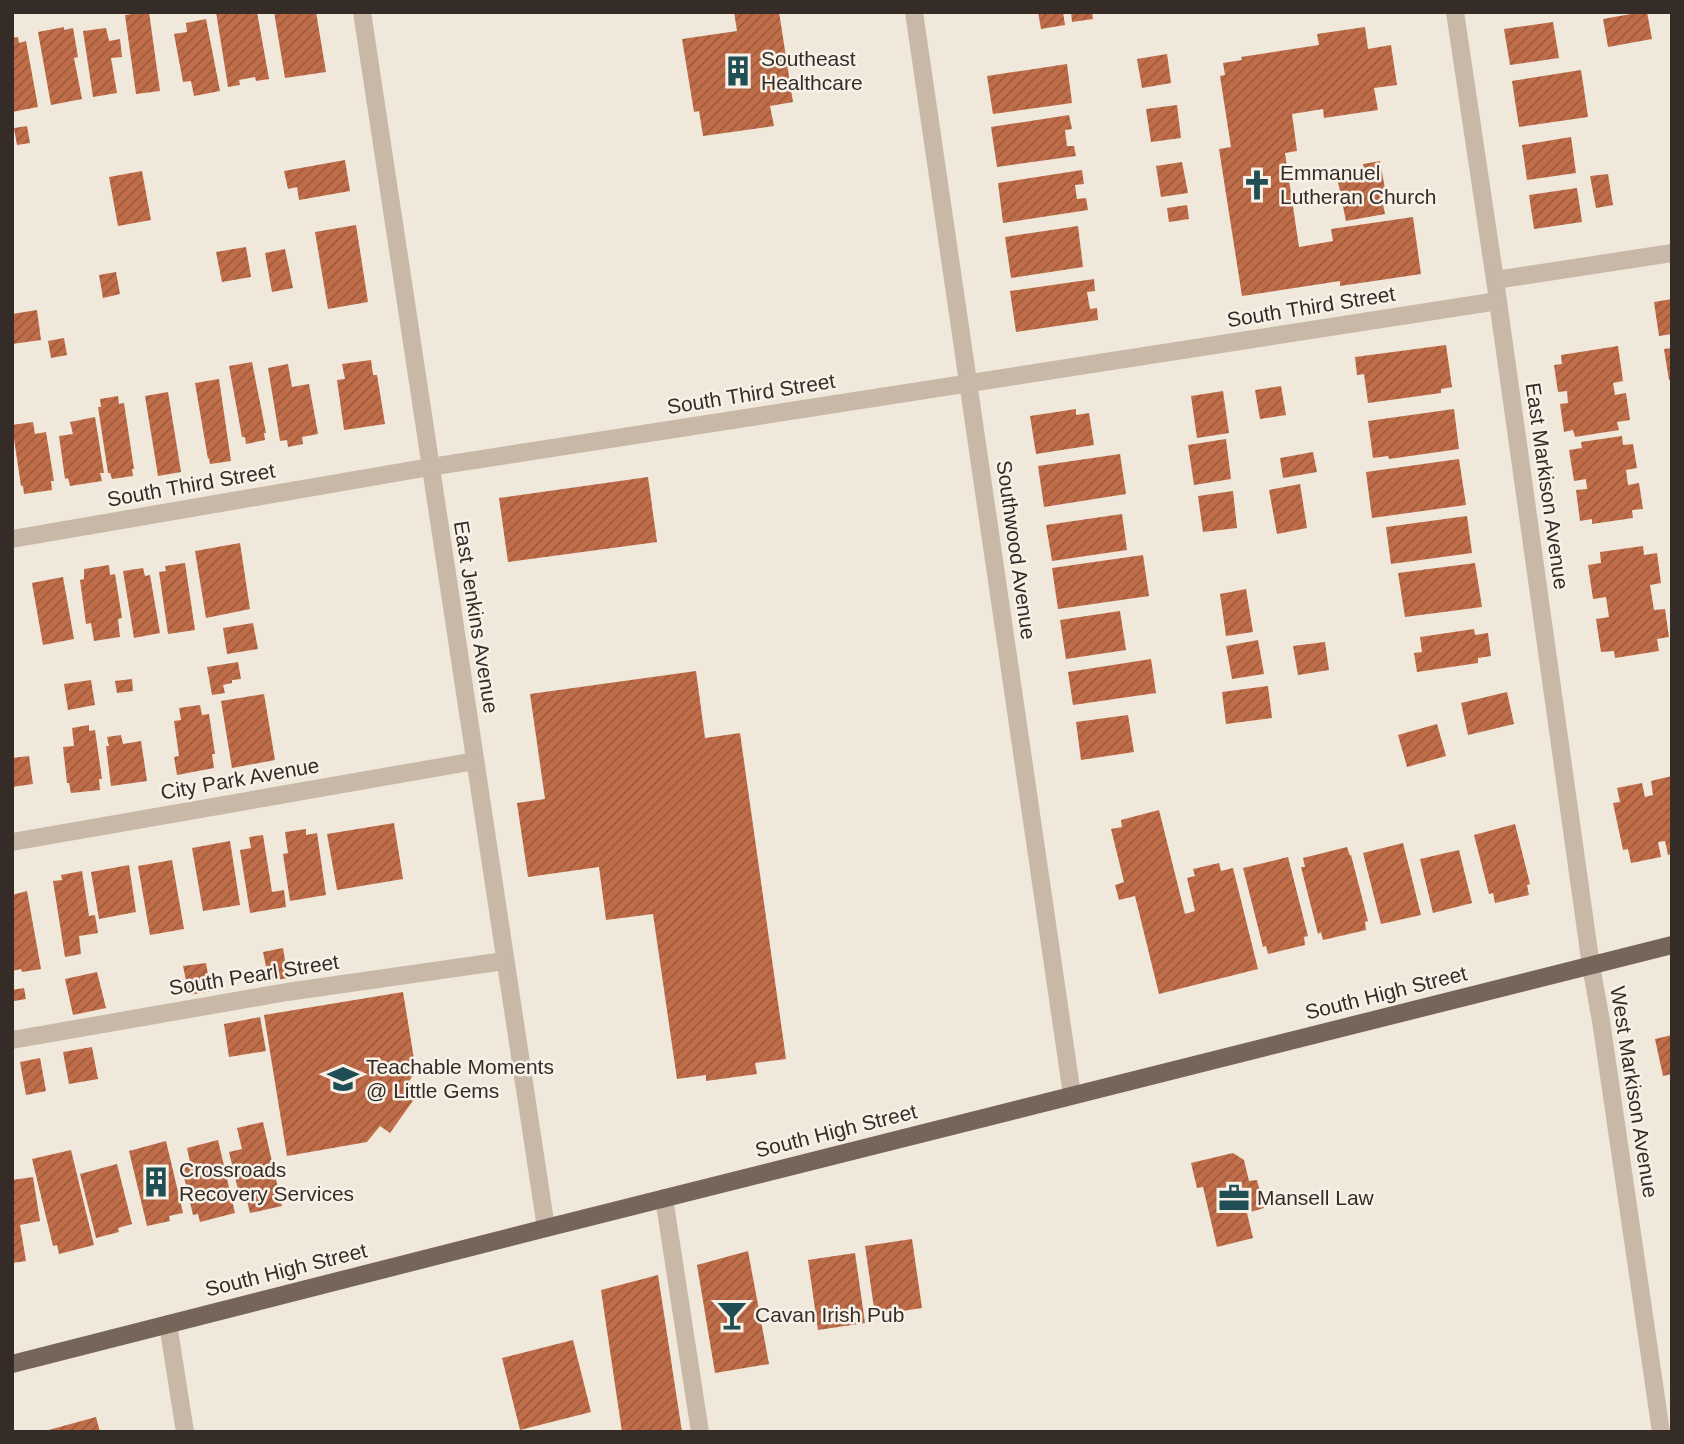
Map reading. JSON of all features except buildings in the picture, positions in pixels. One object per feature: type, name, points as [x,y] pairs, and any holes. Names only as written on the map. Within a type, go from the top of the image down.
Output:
[{"type":"main road","name":"South High Street","points":[[12,1364],[1672,946]]},
{"type":"street","name":"East Jenkins Avenue","points":[[362,12],[546,1228]]},
{"type":"street","name":"Southwood Avenue","points":[[914,12],[1072,1095]]},
{"type":"street","name":"East Markison Avenue","points":[[1455,12],[1591,966]]},
{"type":"street","points":[[1495,281],[1672,253]]},
{"type":"street","name":"South Third Street","points":[[12,540],[430,467],[1498,301]]},
{"type":"street","name":"City Park Avenue","points":[[12,842],[475,761]]},
{"type":"street","name":"South Pearl Street","points":[[12,1040],[287,992],[505,961]]},
{"type":"street","name":"West Markison Avenue","points":[[1591,966],[1661,1432]]},
{"type":"street","points":[[664,1198],[700,1432]]},
{"type":"street","points":[[168,1324],[185,1432]]},
{"type":"place","name":"Southeast Healthcare","points":[[738,71]]},
{"type":"place","name":"Emmanuel Lutheran Church","points":[[1257,185]]},
{"type":"place","name":"Teachable Moments @ Little Gems","points":[[343,1079]]},
{"type":"place","name":"Crossroads Recovery Services","points":[[156,1182]]},
{"type":"place","name":"Mansell Law","points":[[1234,1198]]},
{"type":"place","name":"Cavan Irish Pub","points":[[732,1315]]}]
